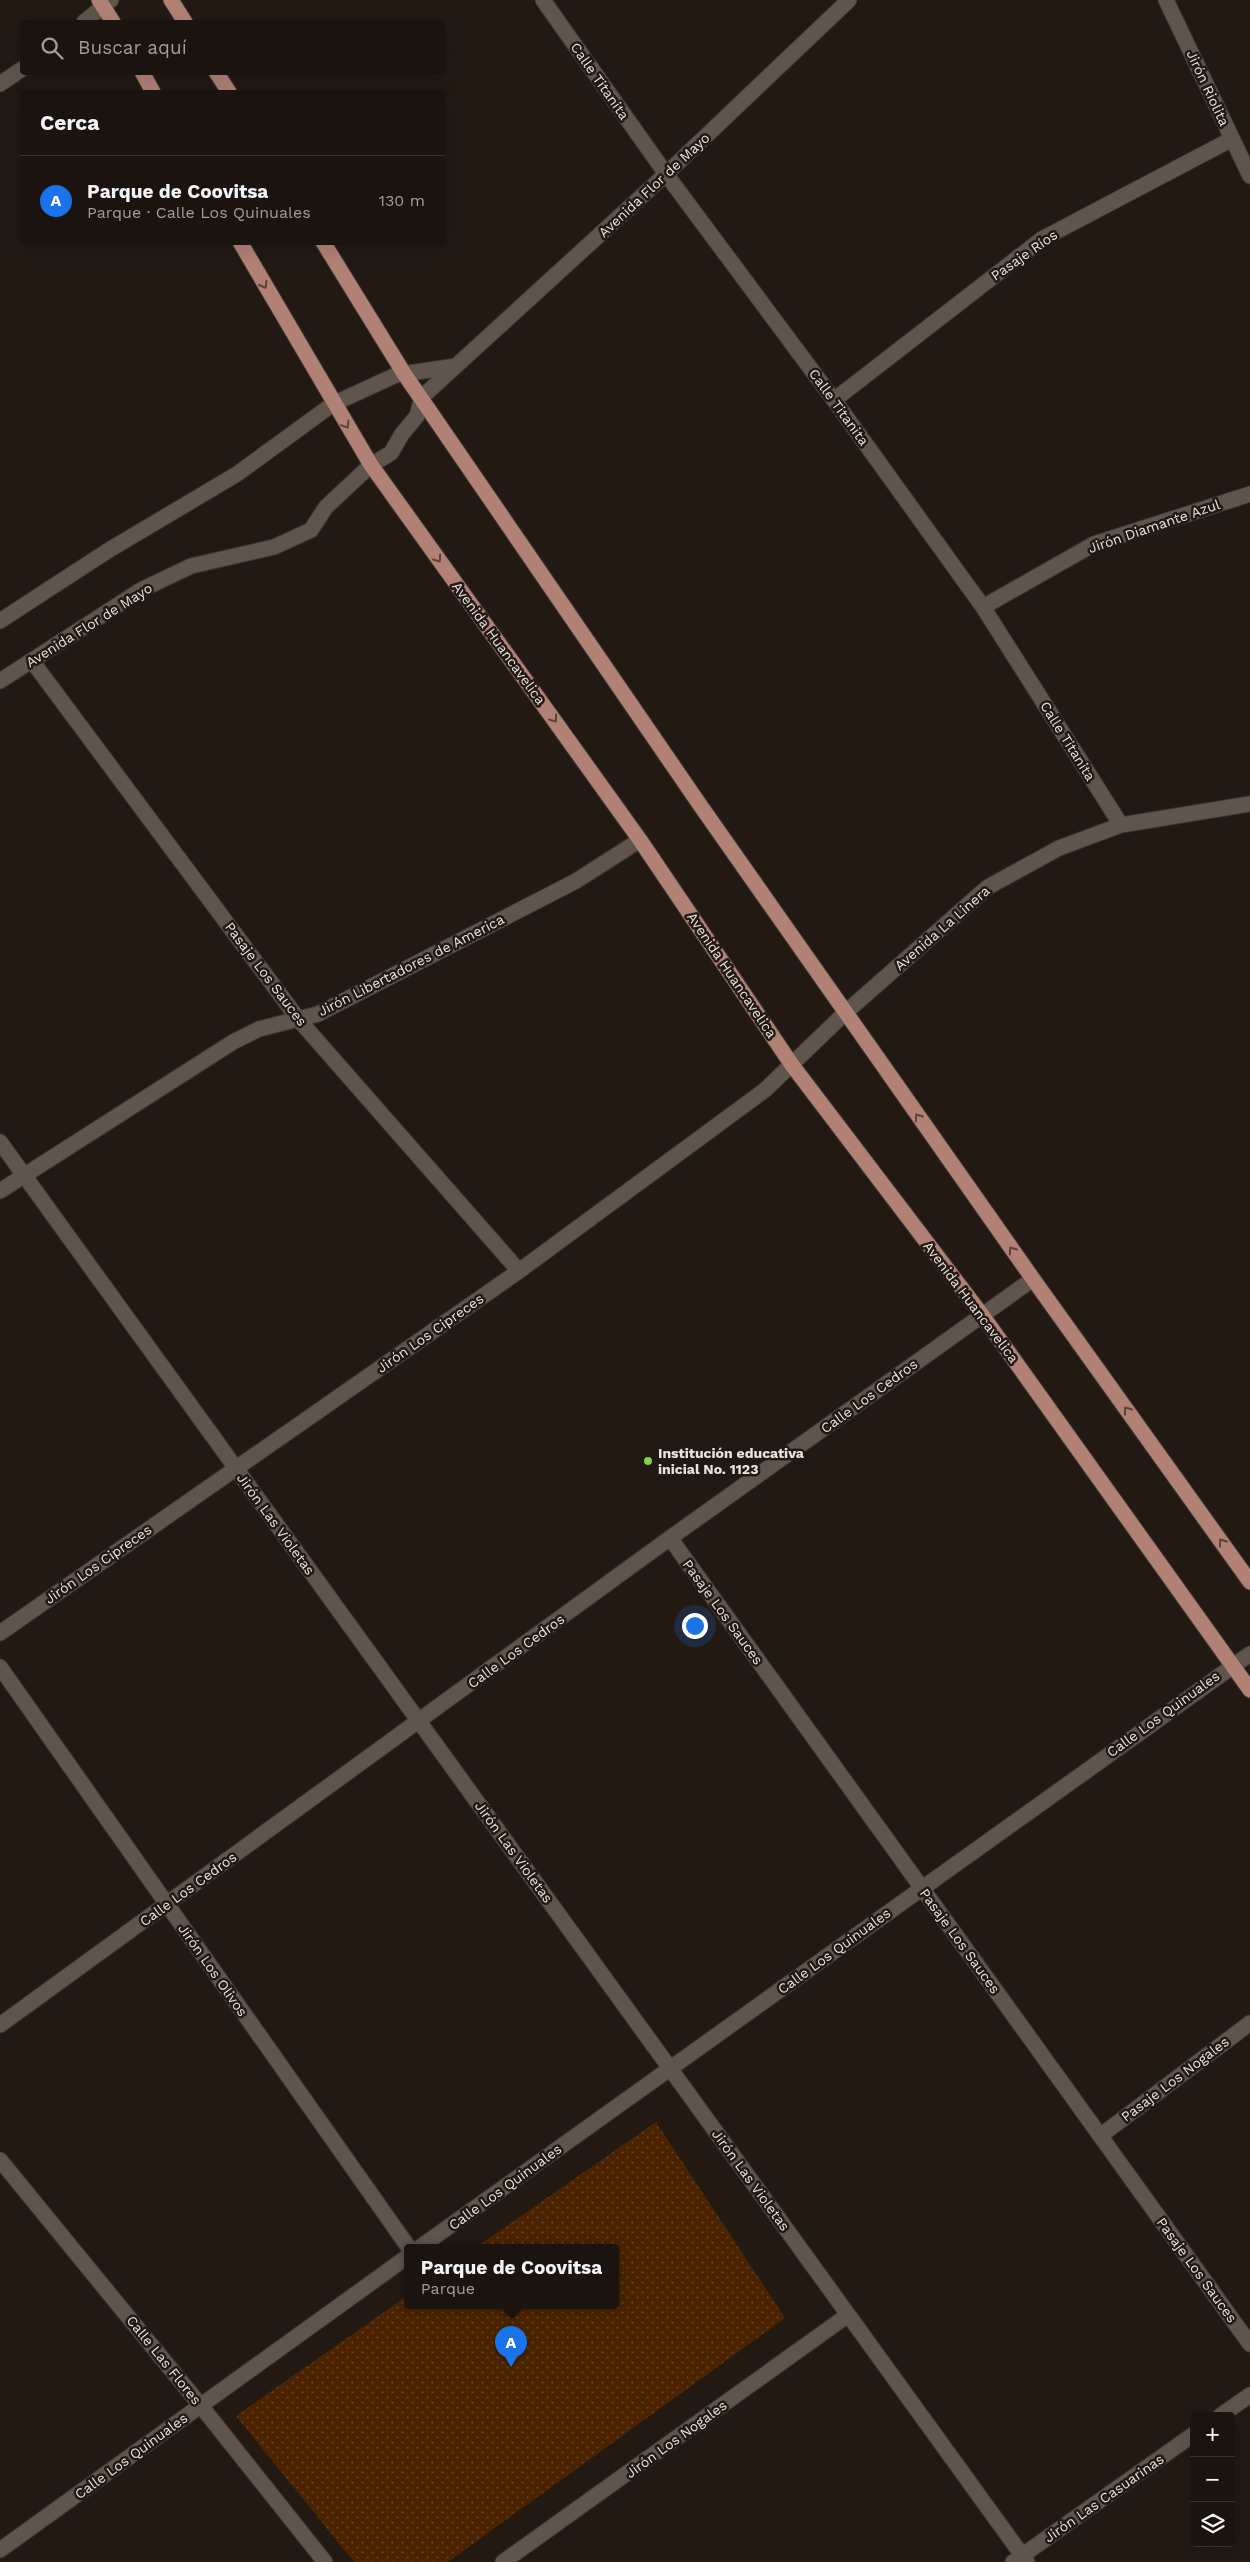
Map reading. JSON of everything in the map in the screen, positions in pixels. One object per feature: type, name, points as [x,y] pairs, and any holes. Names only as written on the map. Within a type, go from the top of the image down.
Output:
[{"type":"main road","points":[[170,0],[184,20]]},
{"type":"main road","points":[[105,2],[112,20]]},
{"type":"main road","points":[[144,75],[152,90]]},
{"type":"main road","points":[[218,75],[227,90]]},
{"type":"main road","name":"Avenida Huancavelica","points":[[242,245],[333,404],[371,465],[640,840],[792,1065],[982,1315],[1250,1690]]},
{"type":"main road","points":[[324,245],[406,375],[845,1013],[1250,1582]]},
{"type":"street","name":"Calle Titanita","points":[[543,0],[666,174],[834,400],[982,607],[1121,825]]},
{"type":"street","name":"Avenida Flor de Mayo","points":[[0,681],[141,590],[191,566],[274,547],[311,530],[326,507],[371,465],[391,453],[402,434],[417,416],[422,397],[666,174],[849,0]]},
{"type":"street","name":"Jirón Riolita","points":[[1166,0],[1250,176]]},
{"type":"street","points":[[86,20],[105,2]]},
{"type":"street","points":[[0,84],[20,70]]},
{"type":"street","name":"Pasaje Ríos","points":[[834,400],[1042,239],[1232,139]]},
{"type":"street","points":[[0,621],[109,550],[237,474],[333,404],[396,375],[456,366]]},
{"type":"street","name":"Jirón Diamante Azul","points":[[982,607],[1094,544],[1250,494]]},
{"type":"street","name":"Pasaje Los Sauces","points":[[32,661],[300,1020],[520,1271]]},
{"type":"street","name":"Avenida La Linera","points":[[845,1013],[988,887],[1059,848],[1121,825],[1250,804]]},
{"type":"street","name":"Jirón Libertadores de America","points":[[0,1191],[233,1042],[258,1029],[318,1014],[576,881],[640,840]]},
{"type":"street","name":"Jirón Los Cipreces","points":[[0,1633],[520,1271],[765,1090],[845,1013]]},
{"type":"street","name":"Jirón Las Violetas","points":[[0,1142],[848,2315],[1021,2560]]},
{"type":"street","name":"Calle Los Cedros","points":[[0,2024],[670,1538],[1033,1279]]},
{"type":"street","name":"Pasaje Los Sauces","points":[[670,1538],[1250,2344]]},
{"type":"street","name":"Calle Los Quinuales","points":[[425,2244],[1232,1665],[1250,1654]]},
{"type":"street","name":"Jirón Los Olivos","points":[[0,1667],[405,2244]]},
{"type":"street","name":"Pasaje Los Nogales","points":[[1100,2136],[1250,2022]]},
{"type":"street","name":"Calle Las Flores","points":[[0,2160],[326,2562]]},
{"type":"street","name":"Calle Los Quinuales","points":[[0,2550],[404,2259]]},
{"type":"street","name":"Jirón Los Nogales","points":[[503,2562],[848,2315]]},
{"type":"street","points":[[1226,2412],[1250,2395]]},
{"type":"street","name":"Jirón Las Casuarinas","points":[[1021,2560],[1190,2437]]},
{"type":"shaded area","points":[[656,2122],[785,2318],[448,2562],[354,2562],[236,2416],[404,2298],[404,2309],[619,2309],[619,2244],[481,2244]]},
{"type":"place","name":"Institución educativa inicial No. 1123","points":[[648,1461]]},
{"type":"place","name":"Parque de Coovitsa","points":[[511,2367]]}]
